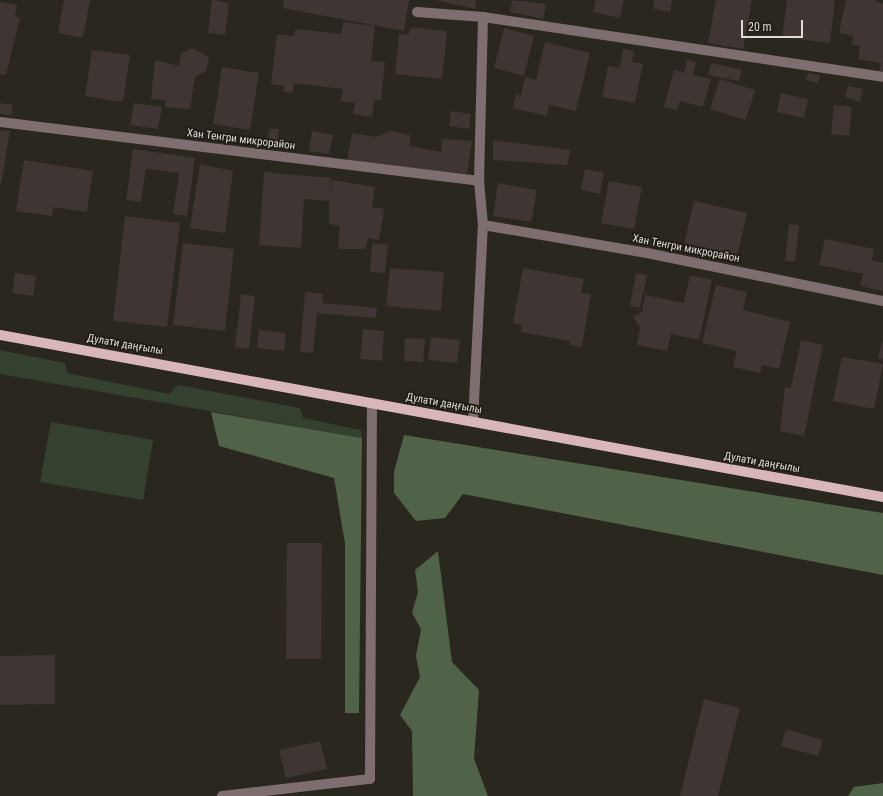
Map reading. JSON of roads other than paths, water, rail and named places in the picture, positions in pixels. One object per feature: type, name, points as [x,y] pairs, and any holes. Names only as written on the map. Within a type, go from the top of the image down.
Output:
[{"type":"main road","name":"Дулати даңғылы","points":[[0,335],[883,497]]},
{"type":"street","points":[[417,12],[483,17],[883,77]]},
{"type":"street","points":[[473,421],[483,225],[479,181],[483,17]]},
{"type":"street","name":"Хан Тенгри микрорайон","points":[[0,122],[479,181]]},
{"type":"street","name":"Хан Тенгри микрорайон","points":[[483,225],[647,252],[883,301]]},
{"type":"street","points":[[222,796],[370,779],[372,403]]}]
